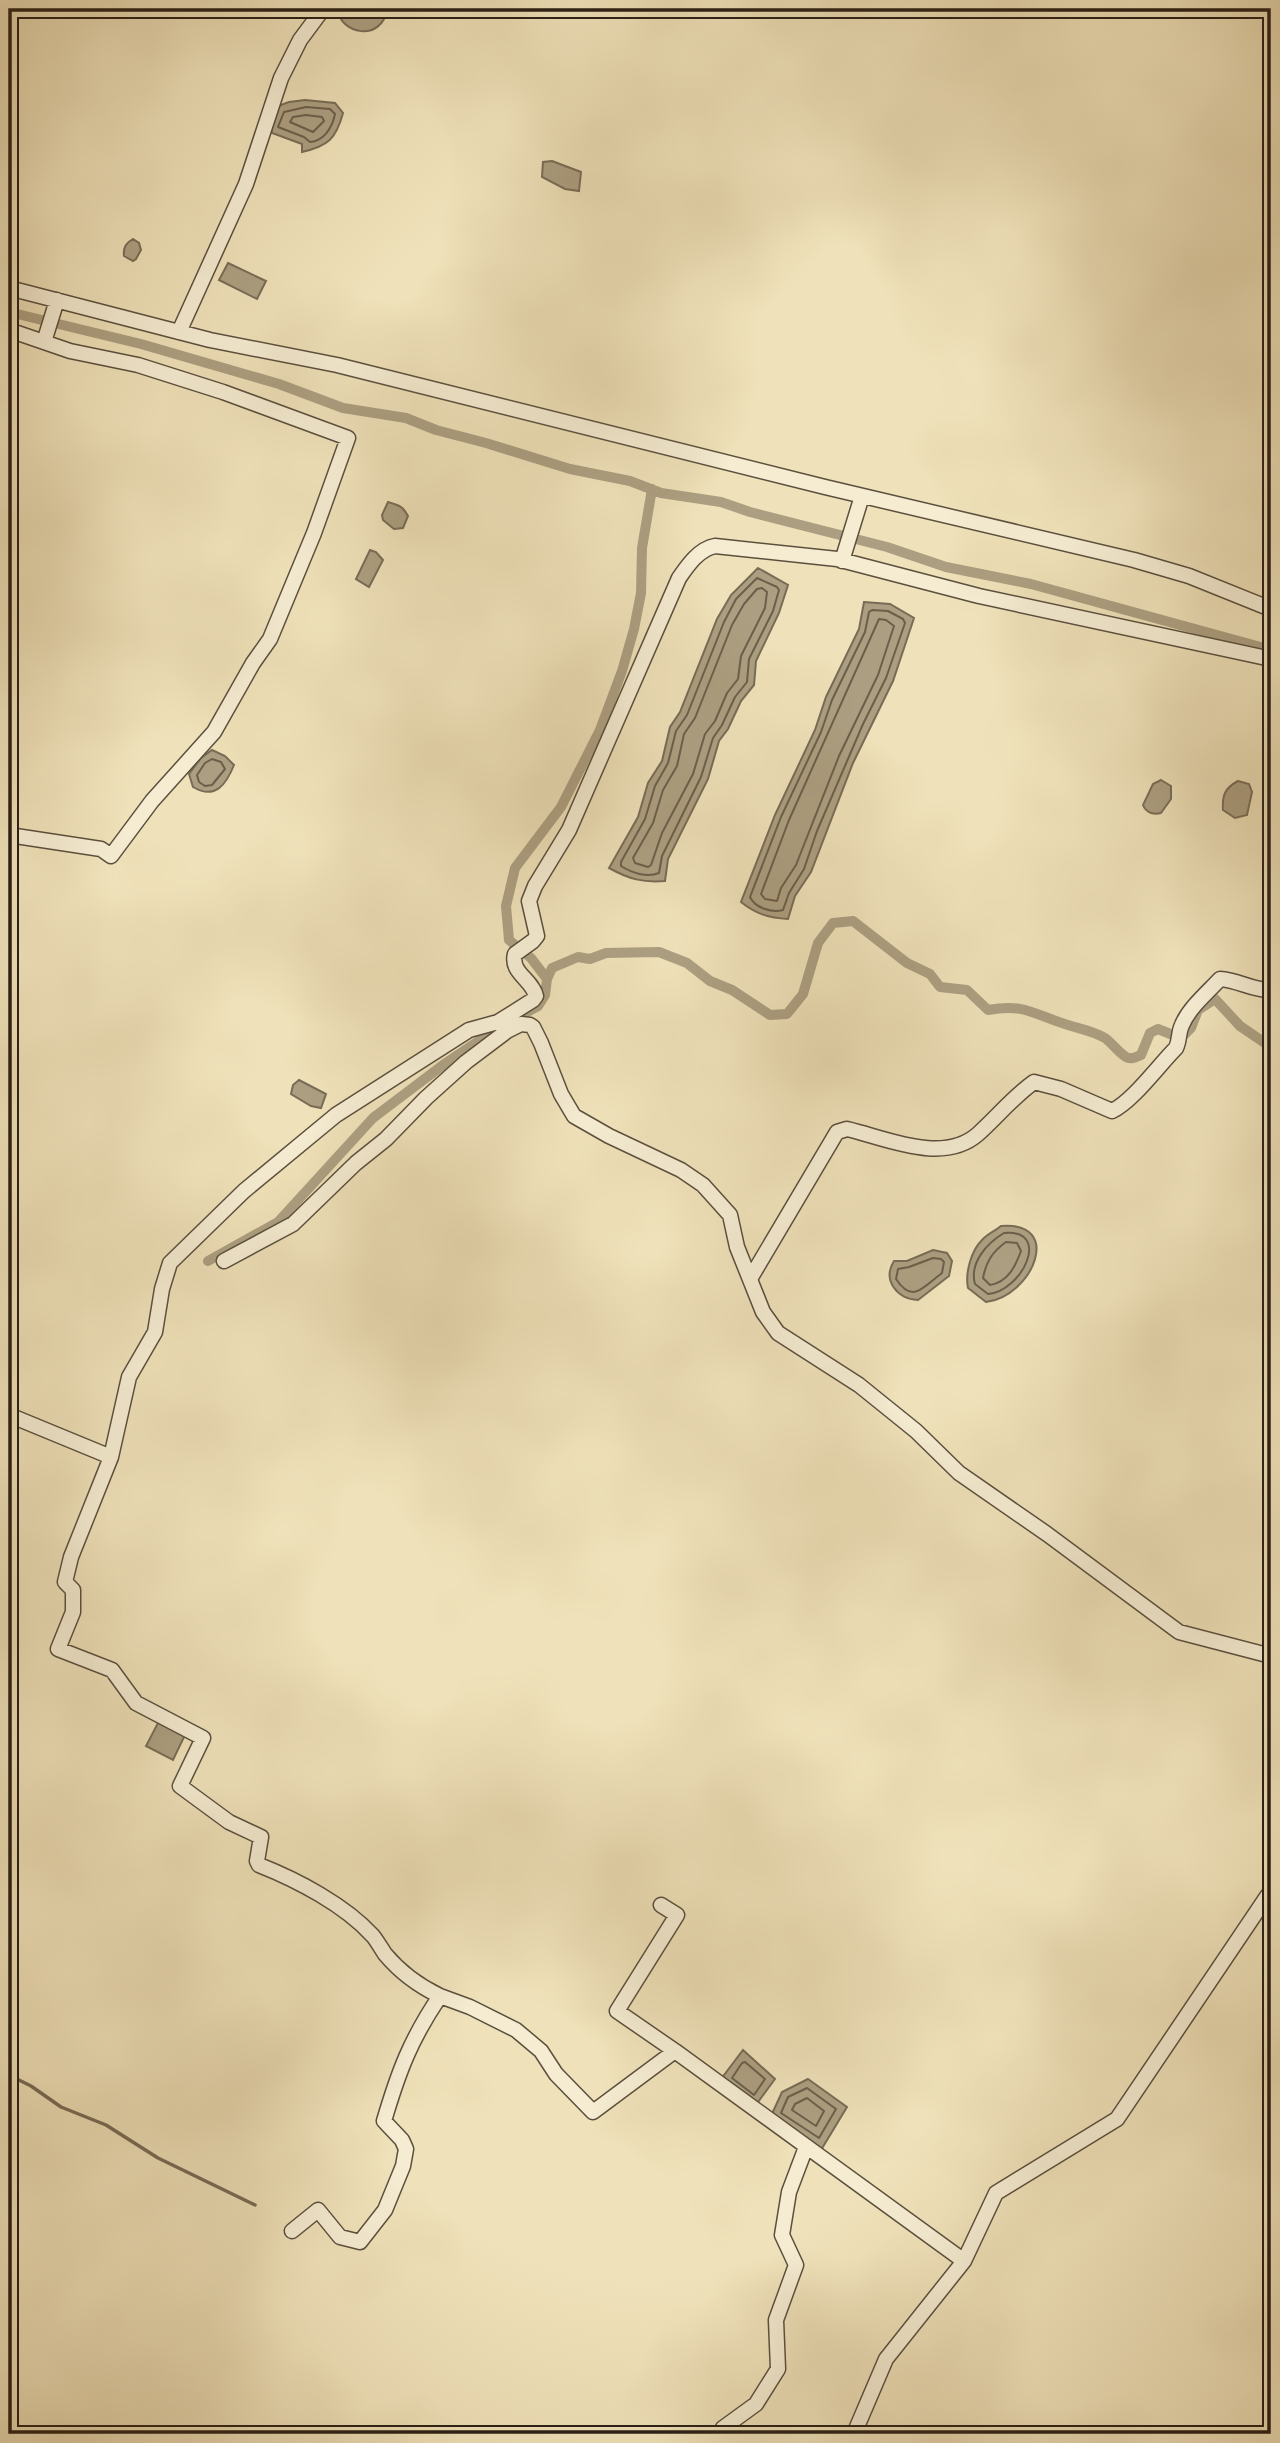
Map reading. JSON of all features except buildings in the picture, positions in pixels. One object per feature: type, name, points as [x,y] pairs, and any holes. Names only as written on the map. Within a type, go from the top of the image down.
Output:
[{"type":"street","points":[[179,332],[246,184],[281,78],[300,40],[323,9]]},
{"type":"street","points":[[9,288],[210,340],[337,365],[1135,560],[1189,576],[1271,609]]},
{"type":"street","points":[[44,342],[57,300]]},
{"type":"street","points":[[9,330],[70,351],[163,373],[223,392],[348,438],[314,533],[270,639],[253,663],[215,732],[152,801],[111,856],[101,849],[9,835]]},
{"type":"street","points":[[843,558],[862,495]]},
{"type":"street","points":[[675,2051],[593,2112],[555,2074],[541,2051],[516,2030],[413,1981],[386,1955],[372,1935],[346,1914],[309,1888],[259,1865],[257,1861],[261,1837],[229,1822],[180,1786],[203,1738],[136,1703],[112,1670],[58,1649],[73,1612],[73,1590],[65,1582],[71,1557],[111,1458],[129,1377],[155,1332],[162,1289],[170,1263],[244,1191],[336,1115],[469,1030],[505,1018],[536,996],[535,990],[516,970],[513,961],[514,954],[537,936],[529,901],[535,886],[569,830],[679,578],[706,548],[715,546],[843,558],[1081,619],[1271,659]]},
{"type":"street","points":[[750,1279],[837,1132],[847,1129],[921,1147],[954,1147],[965,1144],[977,1135],[1019,1093],[1034,1082],[1061,1089],[1097,1107],[1112,1111],[1135,1094],[1176,1048],[1182,1025],[1220,979],[1241,982],[1262,991],[1271,990]]},
{"type":"street","points":[[224,1261],[293,1224],[466,1062],[507,1031],[526,1024],[536,1031],[561,1094],[574,1116],[681,1170],[703,1185],[730,1215],[737,1247],[750,1279],[770,1324],[778,1333],[859,1385],[916,1432],[959,1473],[1047,1534],[1179,1632],[1271,1656]]},
{"type":"street","points":[[9,1415],[111,1458]]},
{"type":"street","points":[[854,2434],[886,2359],[964,2261],[996,2193],[1117,2119],[1268,1895],[1271,1897]]},
{"type":"street","points":[[661,1905],[677,1915],[617,2011],[964,2261]]},
{"type":"street","points":[[292,2231],[318,2210],[340,2237],[359,2242],[385,2210],[403,2166],[406,2149],[402,2140],[384,2121],[404,2059],[418,2029],[440,1996]]},
{"type":"street","points":[[721,2434],[723,2428],[756,2404],[778,2369],[776,2320],[796,2265],[782,2235],[789,2192],[806,2147]]},
{"type":"water","points":[[338,9],[387,9],[384,20],[377,27],[370,31],[361,31],[345,24]]},
{"type":"water","points":[[305,100],[335,103],[343,113],[330,140],[302,152],[302,144],[272,133],[270,126],[278,106]]},
{"type":"water","points":[[552,161],[581,172],[579,191],[565,189],[542,177],[543,162]]},
{"type":"water","points":[[133,239],[139,243],[141,250],[133,261],[124,256],[124,253],[128,242]]},
{"type":"water","points":[[228,263],[266,281],[257,299],[219,280]]},
{"type":"water","points":[[388,502],[400,506],[408,516],[403,528],[394,529],[383,520],[382,515]]},
{"type":"water","points":[[370,550],[383,560],[369,587],[356,579]]},
{"type":"water","points":[[758,568],[788,585],[779,613],[756,661],[754,685],[741,701],[728,729],[719,741],[708,779],[668,859],[665,881],[643,881],[623,875],[609,868],[638,817],[648,783],[662,761],[670,727],[680,712],[717,619],[731,595]]},
{"type":"water","points":[[864,602],[890,604],[914,618],[893,681],[853,763],[811,872],[795,896],[788,919],[763,915],[741,902],[775,815],[815,730],[826,697],[859,629]]},
{"type":"water","points":[[212,750],[225,756],[234,765],[219,788],[208,792],[201,791],[193,787],[189,774],[201,758]]},
{"type":"water","points":[[1161,780],[1171,786],[1171,799],[1161,813],[1148,812],[1143,805],[1153,784]]},
{"type":"water","points":[[1238,781],[1249,784],[1252,792],[1247,815],[1235,818],[1223,810],[1223,800],[1227,789]]},
{"type":"water","points":[[299,1080],[326,1094],[321,1108],[311,1106],[291,1094],[293,1085]]},
{"type":"water","points":[[1001,1226],[1020,1228],[1032,1235],[1036,1246],[1035,1260],[1017,1287],[1003,1297],[986,1302],[968,1288],[968,1269],[978,1245]]},
{"type":"water","points":[[933,1250],[947,1253],[952,1261],[949,1276],[918,1300],[898,1292],[890,1275],[894,1261],[907,1261]]},
{"type":"water","points":[[159,1721],[185,1735],[173,1760],[146,1746]]},
{"type":"water","points":[[743,2050],[775,2079],[758,2102],[752,2103],[721,2079]]},
{"type":"water","points":[[808,2079],[847,2107],[821,2150],[771,2116],[782,2092]]},
{"type":"waterway","points":[[9,312],[141,344],[279,384],[343,408],[406,418],[436,430],[570,469],[630,481],[661,493],[721,502],[887,547],[946,567],[1031,584],[1271,650]]},
{"type":"waterway","points":[[547,979],[531,958],[509,940],[506,906],[515,868],[561,807],[600,730],[622,671],[641,593],[642,548],[652,489]]},
{"type":"waterway","points":[[208,1261],[278,1222],[373,1118],[443,1065],[498,1028],[538,1006],[545,995],[552,968],[578,957],[590,959],[606,953],[659,952],[687,963],[710,981],[732,990],[770,1015],[787,1014],[803,994],[818,943],[833,923],[853,921],[907,963],[930,974],[940,987],[967,990],[988,1010],[1012,1008],[1030,1011],[1105,1038],[1130,1058],[1141,1055],[1150,1033],[1158,1029],[1178,1037]]},
{"type":"waterway","points":[[1184,1035],[1191,1028],[1198,1010],[1215,999],[1240,1026],[1271,1047]]},
{"type":"waterway","points":[[9,2075],[31,2086],[61,2107],[106,2125],[158,2158],[255,2205]]}]
